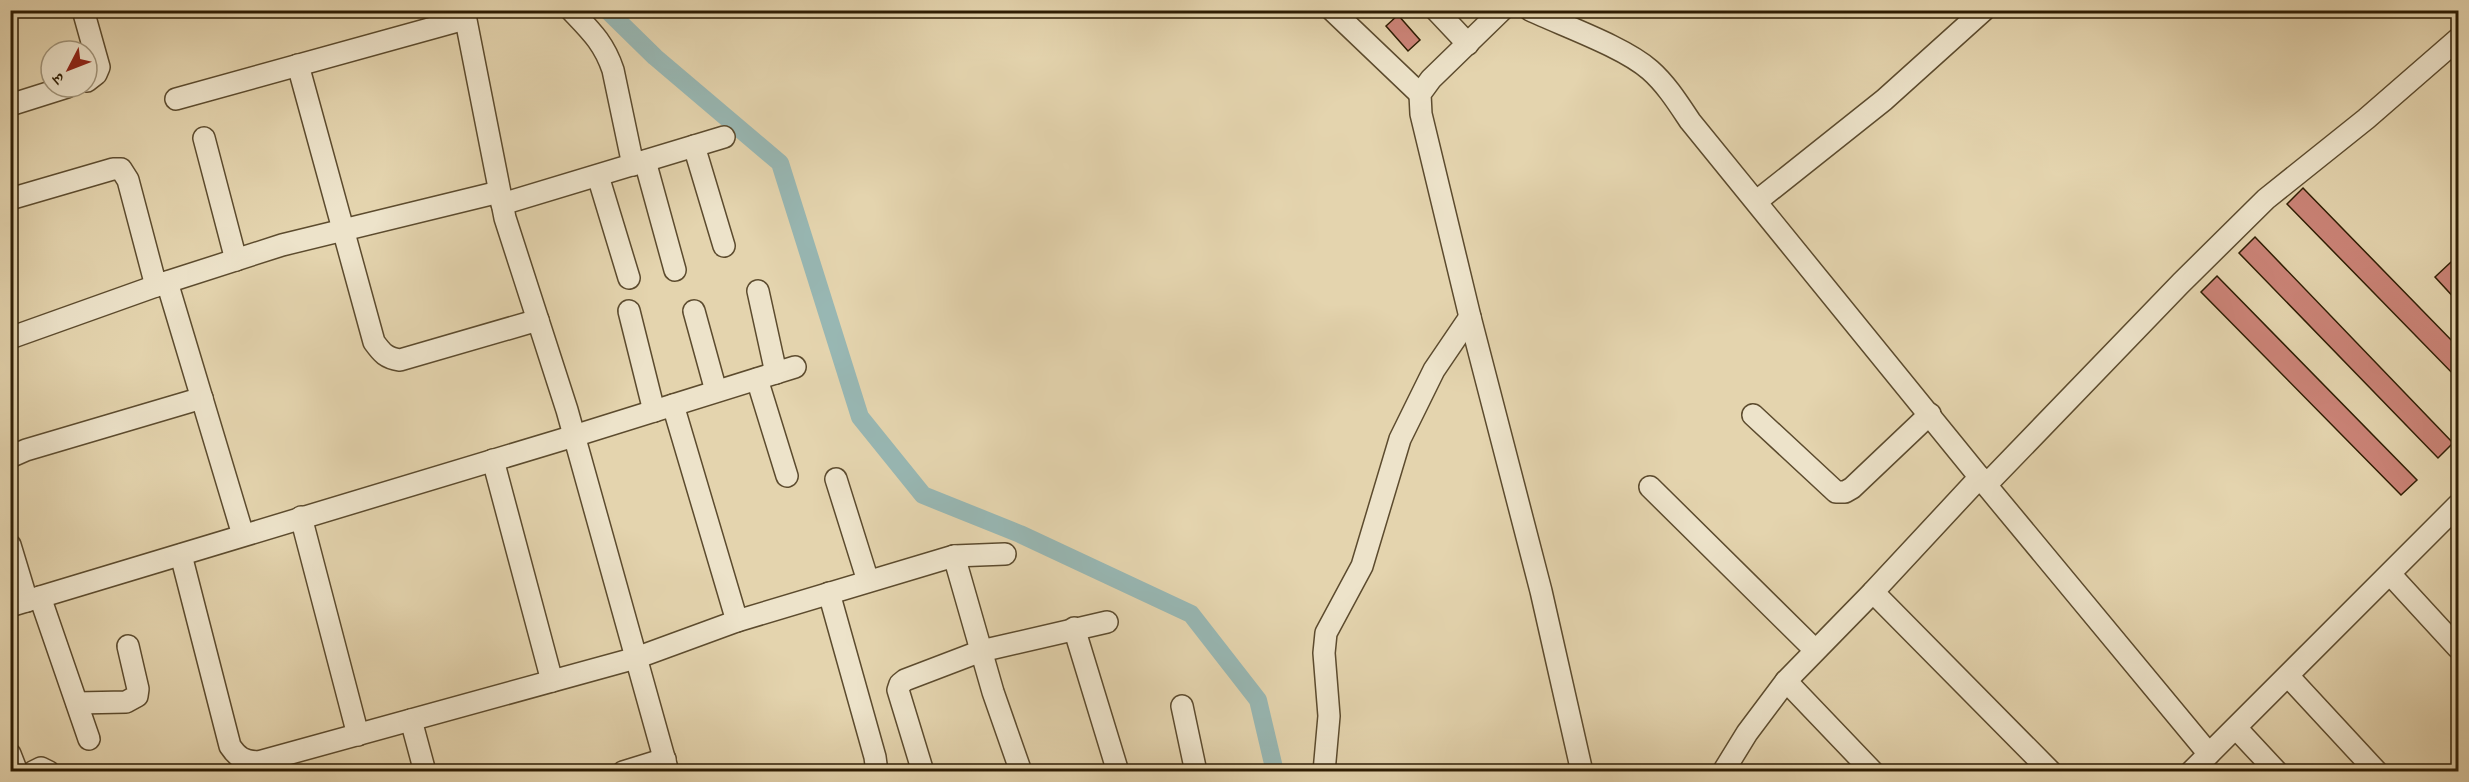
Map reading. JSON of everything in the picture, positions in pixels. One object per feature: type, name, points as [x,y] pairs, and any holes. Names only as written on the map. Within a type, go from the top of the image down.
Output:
[{"type":"street","points":[[83,10],[91,39]]},
{"type":"street","points":[[571,10],[600,40],[608,55],[639,163],[675,270]]},
{"type":"street","points":[[1332,10],[1420,94],[1425,136],[1541,591],[1582,771]]},
{"type":"street","points":[[1436,10],[1468,44]]},
{"type":"street","points":[[1420,94],[1431,79],[1502,10]]},
{"type":"street","points":[[1530,10],[1627,55],[1649,69],[1661,81],[1690,121],[1983,481],[2210,754]]},
{"type":"street","points":[[1757,201],[1884,100],[1984,10]]},
{"type":"street","points":[[176,99],[464,15],[501,198],[574,436],[666,765],[623,771]]},
{"type":"street","points":[[1723,771],[1752,726],[1786,681],[1815,650],[2181,283],[2266,200],[2366,119],[2458,39]]},
{"type":"street","points":[[298,65],[374,342],[388,358],[400,360],[538,320]]},
{"type":"street","points":[[10,105],[39,96]]},
{"type":"street","points":[[10,338],[161,284],[282,245],[598,176],[724,137]]},
{"type":"street","points":[[204,138],[236,260]]},
{"type":"street","points":[[693,146],[724,246]]},
{"type":"street","points":[[10,199],[113,169],[121,169],[128,180],[161,284],[202,398],[243,535]]},
{"type":"street","points":[[598,176],[629,278]]},
{"type":"street","points":[[758,291],[776,373],[787,476]]},
{"type":"street","points":[[629,311],[737,621]]},
{"type":"street","points":[[694,311],[717,392]]},
{"type":"street","points":[[1324,771],[1329,716],[1324,652],[1326,633],[1362,567],[1400,440],[1434,370],[1470,317]]},
{"type":"street","points":[[26,601],[776,373]]},
{"type":"street","points":[[10,458],[26,450],[202,398]]},
{"type":"street","points":[[1753,415],[1836,492],[1845,492],[1930,414]]},
{"type":"street","points":[[493,460],[552,681]]},
{"type":"street","points":[[836,479],[867,581]]},
{"type":"street","points":[[1650,487],[1815,650]]},
{"type":"street","points":[[2191,771],[2458,505]]},
{"type":"street","points":[[301,517],[358,735]]},
{"type":"street","points":[[10,546],[26,601],[77,703],[89,739]]},
{"type":"street","points":[[181,555],[230,746],[237,756],[246,761],[258,762],[636,658],[737,621],[954,556],[1005,554]]},
{"type":"street","points":[[954,556],[981,651],[1021,771]]},
{"type":"street","points":[[2390,574],[2458,648]]},
{"type":"street","points":[[1874,592],[2051,771]]},
{"type":"street","points":[[829,593],[877,771]]},
{"type":"street","points":[[922,771],[898,690],[900,684],[905,680],[981,651],[1107,622]]},
{"type":"street","points":[[1074,628],[1118,771]]},
{"type":"street","points":[[77,703],[126,702],[137,696],[138,689],[128,646]]},
{"type":"street","points":[[2288,676],[2377,771]]},
{"type":"street","points":[[1786,681],[1873,771]]},
{"type":"street","points":[[1182,706],[1196,771]]},
{"type":"street","points":[[411,720],[425,771]]},
{"type":"street","points":[[2236,728],[2277,771]]},
{"type":"street","points":[[10,754],[16,771]]},
{"type":"street","points":[[33,771],[41,768],[50,771]]},
{"type":"building","points":[[1398,15],[1420,40],[1408,51],[1386,26]]},
{"type":"building","points":[[2303,188],[2458,347],[2458,379],[2287,204]]},
{"type":"building","points":[[2255,237],[2453,443],[2438,458],[2239,253]]},
{"type":"building","points":[[2451,262],[2458,270],[2458,302],[2435,277]]},
{"type":"building","points":[[2217,276],[2417,480],[2401,495],[2201,292]]},
{"type":"waterway","points":[[607,10],[655,57],[780,163],[860,417],[923,495],[1020,534],[1191,614],[1258,700],[1275,772]]}]
